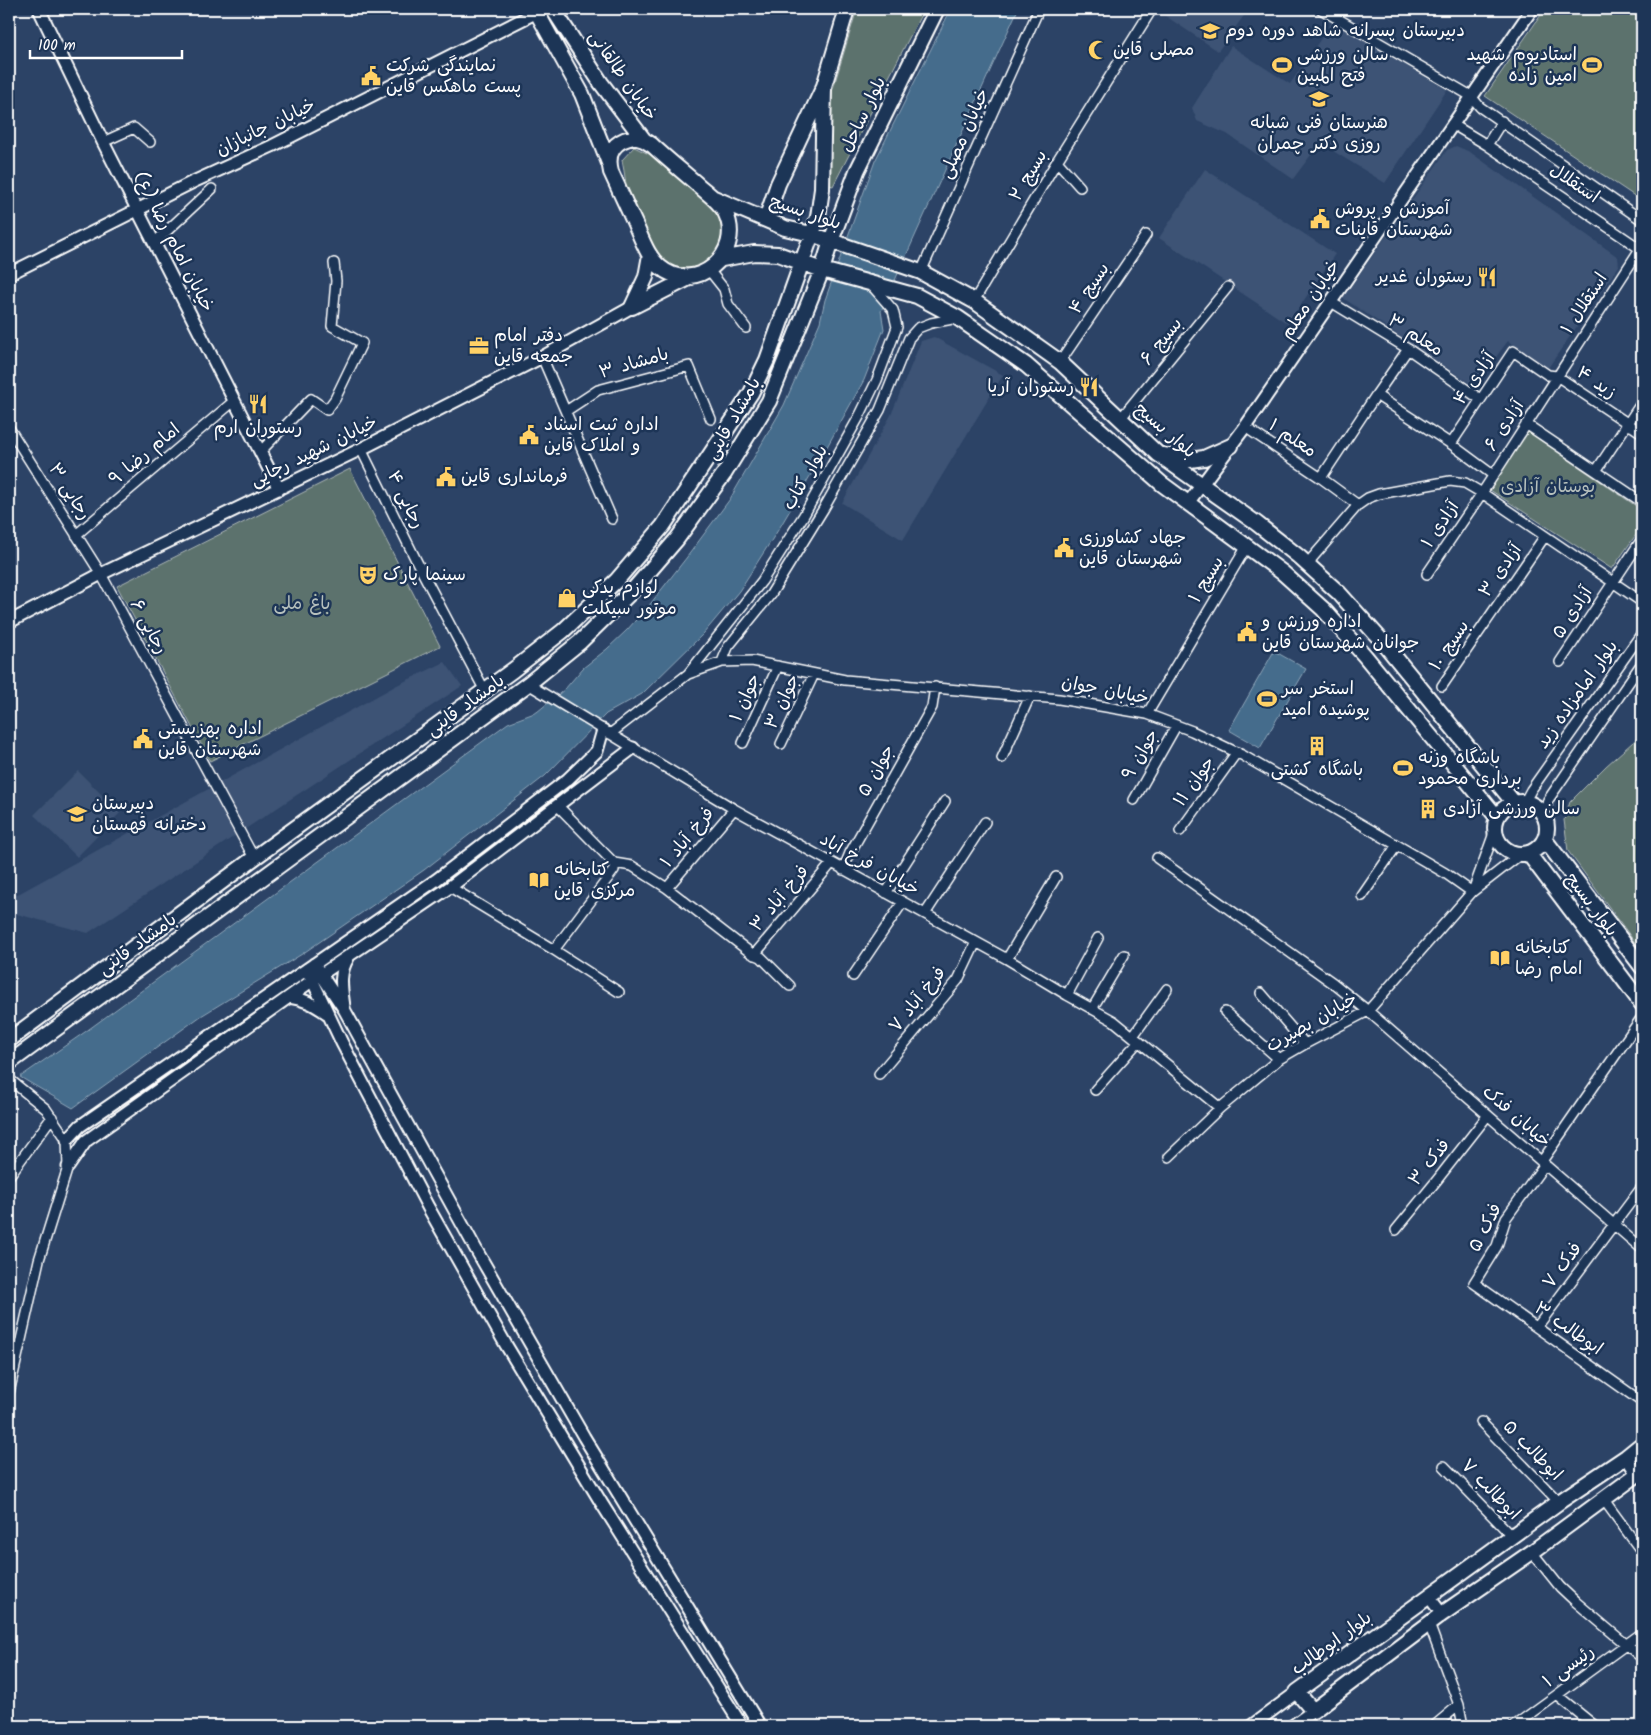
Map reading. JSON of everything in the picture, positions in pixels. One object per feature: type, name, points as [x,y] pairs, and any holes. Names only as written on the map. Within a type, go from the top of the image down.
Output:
[{"type":"main road","name":"خیابان طالقانی","points":[[553,9],[601,83],[644,140],[714,198]]},
{"type":"main road","name":"بلوار ساحل","points":[[766,219],[778,184],[824,86],[847,9]]},
{"type":"main road","name":"بلوار ساحل","points":[[822,270],[830,241],[857,172],[937,9]]},
{"type":"main road","points":[[539,10],[582,94],[609,162],[611,172],[650,255],[661,268],[676,275],[693,276]]},
{"type":"main road","name":"بلوار ساحل","points":[[802,263],[818,217],[822,189],[824,86]]},
{"type":"main road","points":[[609,162],[610,153],[616,144],[624,139],[634,137],[644,140]]},
{"type":"main road","points":[[632,307],[693,276],[709,270],[722,259],[729,244],[730,227],[725,211],[714,198]]},
{"type":"main road","name":"بلوار بسیج","points":[[714,198],[785,228],[811,234],[922,272],[974,301],[1060,362],[1158,454],[1256,523],[1307,564],[1339,593],[1519,802]]},
{"type":"main road","points":[[722,259],[754,253],[778,254],[822,270],[917,296],[958,318],[1037,374],[1162,484],[1283,573],[1323,609],[1365,656],[1496,816]]},
{"type":"main road","points":[[632,307],[646,277],[650,255]]},
{"type":"main road","name":"بامشاد قاینی","points":[[9,1040],[254,858],[485,691],[563,631],[617,580],[663,526],[706,464],[751,393],[767,360],[802,263]]},
{"type":"main road","name":"بامشاد قاینی","points":[[9,1063],[528,684],[580,642],[633,590],[677,539],[729,466],[768,401],[822,270]]},
{"type":"main road","points":[[767,360],[783,368]]},
{"type":"main road","points":[[1158,454],[1190,460],[1204,458],[1231,446]]},
{"type":"main road","points":[[1519,802],[1540,809],[1548,824],[1545,840],[1533,852],[1517,855],[1502,848],[1494,833],[1496,816],[1508,804],[1519,802]]},
{"type":"main road","name":"بلوار بسیج","points":[[1545,840],[1642,967]]},
{"type":"main road","name":"بلوار بسیج","points":[[1524,854],[1642,1004]]},
{"type":"main road","points":[[164,925],[176,940]]},
{"type":"main road","name":"بلوار ابوطالب","points":[[1313,1711],[1297,1692],[1558,1502],[1626,1457],[1642,1444]]},
{"type":"main road","points":[[1313,1711],[1442,1614],[1532,1552],[1640,1473]]},
{"type":"street","name":"خیابان امام رضا (ع)","points":[[40,9],[103,142],[279,489]]},
{"type":"street","name":"خیابان مصلی","points":[[922,272],[1039,9]]},
{"type":"street","name":"بسیج ۲","points":[[974,301],[1057,161],[1152,9]]},
{"type":"street","name":"استقلال","points":[[1321,9],[1471,96],[1480,107],[1642,220]]},
{"type":"street","name":"خیابان معلم","points":[[1188,503],[1245,427],[1532,9]]},
{"type":"street","name":"خیابان جانبازان","points":[[9,274],[272,146],[539,10]]},
{"type":"street","points":[[1487,145],[1502,121]]},
{"type":"street","name":"استقلال","points":[[1452,124],[1487,145],[1641,250]]},
{"type":"street","points":[[103,142],[134,128],[150,142]]},
{"type":"street","points":[[1057,161],[1080,187]]},
{"type":"street","points":[[154,243],[212,189]]},
{"type":"street","name":"بسیج ۴","points":[[1060,362],[1146,235]]},
{"type":"street","name":"استقلال ۱","points":[[1557,376],[1641,250]]},
{"type":"street","points":[[260,452],[311,399],[327,410],[336,398],[362,343],[332,326],[336,281],[334,263]]},
{"type":"street","points":[[709,270],[724,289],[728,304],[746,328]]},
{"type":"street","name":"بلوار کتاب","points":[[688,674],[762,581],[804,515],[860,415],[894,340],[897,327],[893,310],[870,284]]},
{"type":"street","name":"بسیج ۶","points":[[1121,418],[1228,287]]},
{"type":"street","name":"معلم ۳","points":[[1331,302],[1408,349],[1480,399]]},
{"type":"street","name":"خیابان شهید رجایی","points":[[9,622],[101,574],[361,449],[542,357],[632,307]]},
{"type":"street","name":"بلوار کتاب","points":[[722,662],[728,647],[771,594],[834,492],[880,410],[909,338],[918,328],[931,323],[958,318]]},
{"type":"street","points":[[894,340],[896,338],[903,340],[906,346]]},
{"type":"street","points":[[1321,478],[1408,349]]},
{"type":"street","name":"آزادی ۴","points":[[1451,444],[1514,351],[1548,375],[1557,376]]},
{"type":"street","points":[[542,357],[612,520]]},
{"type":"street","name":"بامشاد ۳","points":[[566,411],[598,390],[689,366],[711,419]]},
{"type":"street","name":"زید ۴","points":[[1557,376],[1642,433]]},
{"type":"street","name":"آزادی ۶","points":[[1482,493],[1557,376]]},
{"type":"street","points":[[1376,395],[1451,444],[1493,475]]},
{"type":"street","name":"امام رضا ۹","points":[[76,535],[234,401]]},
{"type":"street","points":[[1596,471],[1642,402]]},
{"type":"street","points":[[1526,424],[1642,502]]},
{"type":"street","name":"معلم ۱","points":[[1245,427],[1358,505]]},
{"type":"street","name":"رجایی ۳","points":[[9,428],[101,574]]},
{"type":"street","name":"رجایی ۴","points":[[361,449],[419,566],[485,691]]},
{"type":"street","points":[[1307,564],[1358,505],[1368,498],[1379,494],[1450,481],[1465,483],[1482,493],[1642,602]]},
{"type":"street","name":"آزادی ۱","points":[[1427,574],[1482,493]]},
{"type":"street","name":"آزادی ۳","points":[[1484,624],[1545,536]]},
{"type":"street","name":"آزادی ۵","points":[[1560,662],[1642,539]]},
{"type":"street","name":"بسیج ۱","points":[[1147,714],[1247,546]]},
{"type":"street","name":"رجایی ۶","points":[[101,574],[254,858]]},
{"type":"street","name":"بسیج ۱۰","points":[[1442,686],[1484,624]]},
{"type":"street","name":"بلوار امامزاده زید","points":[[1519,802],[1531,790],[1642,633]]},
{"type":"street","name":"خیابان جوان","points":[[688,674],[722,662],[752,661],[814,674],[877,683],[1059,698],[1147,714],[1192,731],[1237,752],[1397,844],[1472,892]]},
{"type":"street","name":"بلوار امامزاده زید","points":[[1544,817],[1548,800],[1642,663]]},
{"type":"street","name":"جوان ۱","points":[[744,743],[778,666]]},
{"type":"street","points":[[67,1140],[80,1126],[436,880],[568,779],[597,751],[606,732],[688,674]]},
{"type":"street","name":"جوان ۳","points":[[781,744],[814,674]]},
{"type":"street","name":"خیابان فرخ آباد","points":[[528,684],[734,809],[1007,959],[1114,1021],[1220,1108]]},
{"type":"street","name":"جوان ۵","points":[[843,870],[850,853],[932,707],[935,687]]},
{"type":"street","points":[[1002,758],[1030,696]]},
{"type":"street","name":"جوان ۹","points":[[1134,800],[1176,726]]},
{"type":"street","points":[[9,1393],[39,1260],[68,1168],[86,1141],[289,997],[450,887],[633,748]]},
{"type":"street","name":"جوان ۱۱","points":[[1180,831],[1237,752]]},
{"type":"street","points":[[886,893],[945,801]]},
{"type":"street","points":[[557,804],[614,863],[632,866],[667,888],[754,955],[761,957],[790,986]]},
{"type":"street","name":"فرخ آباد ۱","points":[[667,888],[734,809]]},
{"type":"street","points":[[925,914],[985,822]]},
{"type":"street","points":[[1472,892],[1494,833]]},
{"type":"street","points":[[1362,896],[1397,844]]},
{"type":"street","points":[[1472,892],[1524,854]]},
{"type":"street","name":"خیابان فدک","points":[[1157,858],[1333,983],[1368,1011],[1642,1248]]},
{"type":"street","points":[[554,950],[614,870],[614,863]]},
{"type":"street","name":"فرخ آباد ۳","points":[[754,955],[831,864]]},
{"type":"street","points":[[1007,959],[1056,877]]},
{"type":"street","points":[[450,887],[619,992]]},
{"type":"street","name":"خیابان بصیرت","points":[[1169,1157],[1220,1108],[1279,1059],[1368,1011],[1472,892]]},
{"type":"street","points":[[853,976],[903,902]]},
{"type":"street","points":[[1067,995],[1098,938]]},
{"type":"street","name":"فرخ آباد ۷","points":[[878,1074],[958,980],[976,942]]},
{"type":"street","points":[[1092,1009],[1124,955]]},
{"type":"street","points":[[344,1009],[341,981],[342,967],[348,957]]},
{"type":"street","points":[[310,966],[317,978],[344,1009],[478,1253],[574,1420],[760,1726]]},
{"type":"street","points":[[317,978],[328,1014],[428,1208],[506,1345],[596,1496],[742,1726]]},
{"type":"street","points":[[1095,1090],[1136,1039],[1167,988]]},
{"type":"street","points":[[1261,992],[1305,1044]]},
{"type":"street","points":[[289,997],[302,999],[316,1005],[328,1014]]},
{"type":"street","points":[[1225,1012],[1279,1059]]},
{"type":"street","name":"فدک ۵","points":[[1474,1283],[1497,1246],[1506,1218],[1642,1017]]},
{"type":"street","points":[[9,1079],[46,1109],[52,1117],[67,1140],[68,1168]]},
{"type":"street","name":"فدک ۳","points":[[1396,1230],[1488,1115]]},
{"type":"street","points":[[9,1176],[52,1117]]},
{"type":"street","name":"فدک ۷","points":[[1537,1327],[1615,1225],[1642,1186]]},
{"type":"street","name":"ابوطالب ۳","points":[[1474,1283],[1642,1402]]},
{"type":"street","name":"ابوطالب ۵","points":[[1481,1422],[1558,1502]]},
{"type":"street","points":[[1626,1457],[1640,1473]]},
{"type":"street","name":"ابوطالب ۷","points":[[1444,1466],[1512,1536]]},
{"type":"street","points":[[1604,1500],[1642,1552]]},
{"type":"street","points":[[1532,1552],[1560,1587],[1642,1658]]},
{"type":"street","points":[[1429,1597],[1442,1614]]},
{"type":"street","points":[[1429,1624],[1460,1705],[1463,1726]]},
{"type":"street","name":"رئیسی ۱","points":[[1514,1726],[1558,1696],[1642,1633]]},
{"type":"street","points":[[1251,1726],[1297,1692]]},
{"type":"street","points":[[1558,1696],[1595,1726]]},
{"type":"street","points":[[1434,1726],[1460,1705]]},
{"type":"street","points":[[1292,1726],[1313,1711]]},
{"type":"shaded area","points":[[951,9],[1018,9],[881,311],[884,329],[864,380],[780,527],[739,591],[704,633],[642,694],[606,714],[545,776],[424,870],[302,954],[201,1016],[73,1108],[20,1077],[85,1032],[508,723],[537,712],[565,689],[583,668],[627,630],[651,603],[730,499],[784,405],[820,322],[825,300],[875,161]]},
{"type":"shaded area","name":"دبیرستان پسرانه شاهد دوره دوم","points":[[1159,9],[1249,9],[1218,51],[1158,11]]},
{"type":"shaded area","name":"هنرستان فنی شبانه روزی دکتر چمران","points":[[1332,22],[1447,90],[1385,183],[1320,143],[1293,179],[1227,134],[1197,121],[1192,108],[1231,46],[1290,84]]},
{"type":"shaded area","points":[[1456,146],[1470,152],[1618,257],[1619,266],[1548,368],[1508,341],[1474,386],[1343,298],[1447,150]]},
{"type":"shaded area","points":[[1205,169],[1335,254],[1288,324],[1159,238]]},
{"type":"shaded area","points":[[934,337],[1003,375],[903,540],[842,503],[891,415],[921,341]]},
{"type":"shaded area","name":"استخر سر پوشیده امید","points":[[1274,651],[1306,669],[1260,748],[1229,730]]},
{"type":"shaded area","points":[[445,662],[462,686],[88,933],[9,912],[9,899],[397,685]]},
{"type":"shaded area","name":"دبیرستان دخترانه قهستان","points":[[78,771],[120,813],[77,857],[34,815]]},
{"type":"green space","points":[[857,9],[924,9],[833,186],[829,185],[832,92]]},
{"type":"green space","points":[[1545,9],[1642,9],[1642,201],[1485,96]]},
{"type":"green space","points":[[634,147],[653,156],[667,169],[682,178],[719,213],[723,228],[722,247],[710,262],[691,268],[669,267],[646,237],[630,203],[622,160]]},
{"type":"green space","name":"بوستان آزادی","points":[[1524,429],[1642,510],[1642,526],[1612,569],[1487,488]]},
{"type":"green space","name":"باغ ملی","points":[[350,469],[440,646],[210,761],[117,586]]},
{"type":"green space","points":[[1642,734],[1642,952],[1568,851],[1564,820],[1570,802]]},
{"type":"place","name":"دبیرستان پسرانه شاهد دوره دوم","points":[[1210,31]]},
{"type":"place","name":"مصلی قاین","points":[[1098,50]]},
{"type":"place","name":"سالن ورزشی فتح المبین","points":[[1282,65]]},
{"type":"place","name":"استادیوم شهید امین زاده","points":[[1592,65]]},
{"type":"place","name":"نمایندگی شرکت پست ماهکس قاین","points":[[371,76]]},
{"type":"place","name":"هنرستان فنی شبانه روزی دکتر چمران","points":[[1319,99]]},
{"type":"place","name":"آموزش و پروش شهرستان قاینات","points":[[1320,219]]},
{"type":"place","name":"رستوران غدیر","points":[[1487,277]]},
{"type":"place","name":"دفتر امام جمعه قاین","points":[[479,346]]},
{"type":"place","name":"رستوران آریا","points":[[1089,387]]},
{"type":"place","name":"رستوران ارم","points":[[258,404]]},
{"type":"place","name":"اداره ثبت اسناد و املاک قاین","points":[[529,435]]},
{"type":"place","name":"فرمانداری قاین","points":[[446,477]]},
{"type":"place","name":"جهاد کشاورزی شهرستان قاین","points":[[1064,548]]},
{"type":"place","name":"سینما پارک","points":[[368,575]]},
{"type":"place","name":"لوازم یدکی موتور سیکلت","points":[[567,598]]},
{"type":"place","name":"اداره ورزش و جوانان شهرستان قاین","points":[[1247,632]]},
{"type":"place","name":"استخر سر پوشیده امید","points":[[1267,699]]},
{"type":"place","name":"اداره بهزیستی شهرستان قاین","points":[[143,739]]},
{"type":"place","name":"باشگاه کشتی","points":[[1317,746]]},
{"type":"place","name":"باشگاه وزنه برداری محمود","points":[[1403,768]]},
{"type":"place","name":"سالن ورزشی آزادی","points":[[1428,809]]},
{"type":"place","name":"دبیرستان دخترانه قهستان","points":[[77,814]]},
{"type":"place","name":"کتابخانه مرکزی قاین","points":[[539,880]]},
{"type":"place","name":"کتابخانه امام رضا","points":[[1500,958]]}]
